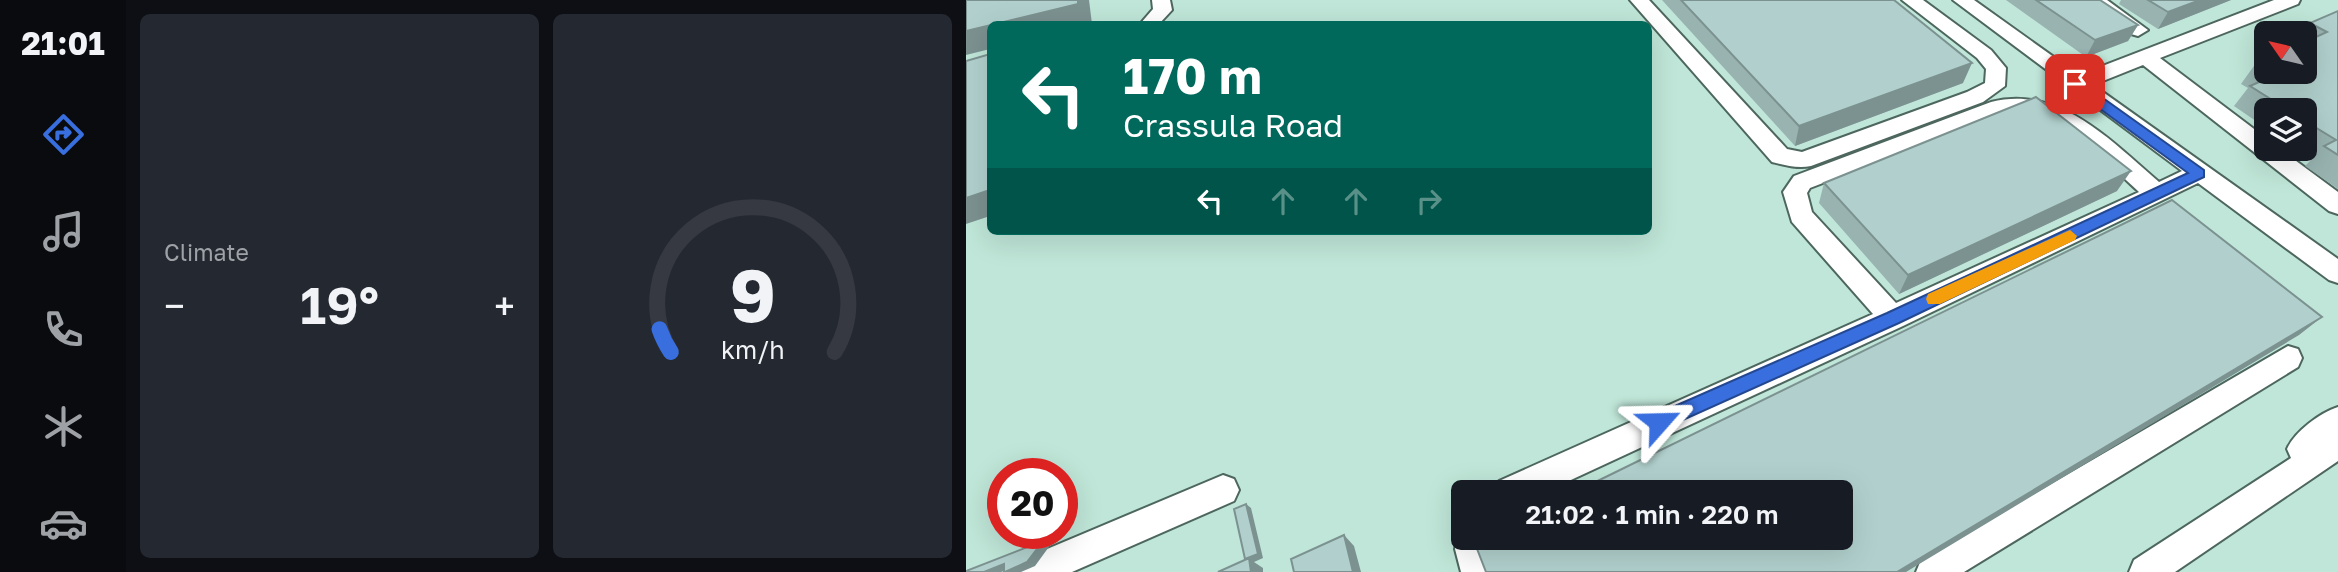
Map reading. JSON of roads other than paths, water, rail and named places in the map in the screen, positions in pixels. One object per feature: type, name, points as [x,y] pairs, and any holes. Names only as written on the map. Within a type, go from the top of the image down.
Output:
[{"type":"street","points":[[1639,0],[1780,156],[1803,160],[1975,97],[1995,86],[1996,68],[1984,54],[1911,0]]},
{"type":"street","points":[[1962,0],[2338,273]]},
{"type":"street","points":[[2095,0],[2138,30]]},
{"type":"street","points":[[2075,84],[2291,0]]},
{"type":"street","points":[[1151,21],[1162,5]]},
{"type":"street","points":[[2147,58],[2338,205]]},
{"type":"street","points":[[1893,318],[1801,216],[1796,192],[1802,182],[1999,107],[2025,103],[2060,113],[2157,194]]},
{"type":"street","points":[[1536,480],[1758,376],[1893,318],[2199,173]]},
{"type":"street","points":[[2312,253],[2338,292]]},
{"type":"street","points":[[1933,572],[2288,358]]},
{"type":"street","points":[[2268,491],[2294,455],[2338,420]]},
{"type":"street","points":[[2146,572],[2338,444]]},
{"type":"street","points":[[1032,572],[1223,490]]},
{"type":"street","points":[[1472,550],[1478,572]]}]
